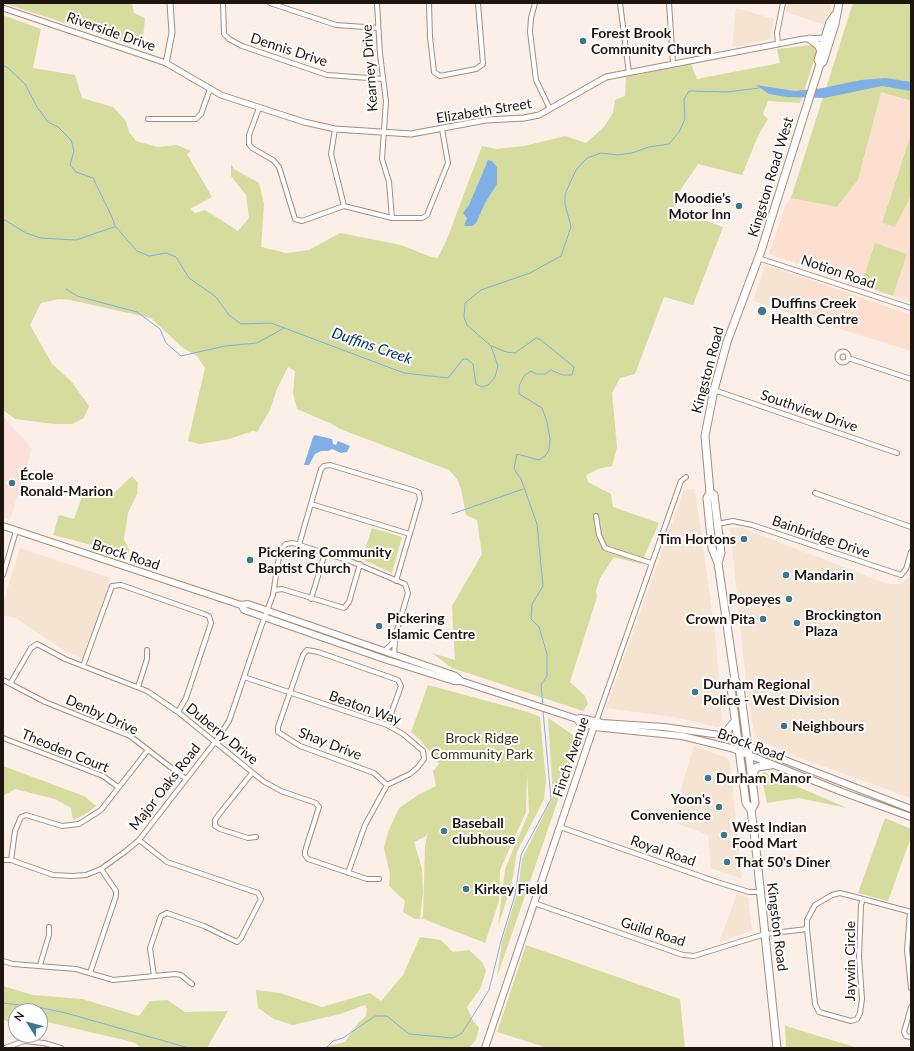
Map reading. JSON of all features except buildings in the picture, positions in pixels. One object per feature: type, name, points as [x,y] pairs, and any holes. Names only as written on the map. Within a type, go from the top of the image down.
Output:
[{"type":"main road","points":[[820,64],[818,60],[835,24],[835,15],[839,3]]},
{"type":"main road","points":[[820,64],[823,62],[828,38]]},
{"type":"main road","points":[[810,39],[818,45],[821,51]]},
{"type":"main road","name":"Kingston Road West","points":[[758,258],[820,64]]},
{"type":"main road","name":"Kingston Road","points":[[751,810],[755,803],[750,777],[740,687],[735,680],[718,563],[713,554],[714,524],[707,498],[710,492],[705,436],[714,390],[727,342],[758,258]]},
{"type":"main road","name":"Brock Road","points":[[3,526],[241,605],[248,604],[456,676],[462,681]]},
{"type":"main road","name":"Brock Road","points":[[241,605],[244,610],[264,618],[384,659],[454,681],[462,681],[554,711],[577,719],[579,722],[682,736],[739,751],[911,817]]},
{"type":"main road","points":[[384,659],[394,655]]},
{"type":"main road","name":"Kingston Road","points":[[735,680],[732,688],[735,721],[746,803],[751,810],[769,960],[777,1048]]},
{"type":"main road","points":[[720,736],[726,732],[735,721]]},
{"type":"main road","name":"Brock Road","points":[[595,724],[664,727],[720,736],[911,808]]},
{"type":"main road","name":"Finch Avenue","points":[[485,1048],[595,724]]},
{"type":"main road","points":[[750,777],[757,767],[771,764]]},
{"type":"street","points":[[166,63],[172,33],[170,3]]},
{"type":"street","name":"Dennis Drive","points":[[223,3],[224,34],[229,39],[242,46],[327,75],[383,79]]},
{"type":"street","points":[[270,3],[336,25],[378,28]]},
{"type":"street","name":"Kearney Drive","points":[[377,3],[378,28],[386,101],[382,159],[389,182],[392,218]]},
{"type":"street","points":[[428,3],[434,72],[440,76],[476,69],[483,64],[478,3]]},
{"type":"street","points":[[535,3],[531,18],[530,32],[536,80],[550,109]]},
{"type":"street","points":[[620,3],[628,73]]},
{"type":"street","points":[[669,3],[673,64]]},
{"type":"street","points":[[778,44],[777,33],[783,3]]},
{"type":"street","name":"Riverside Drive","points":[[3,8],[166,63]]},
{"type":"street","name":"Elizabeth Street","points":[[166,63],[184,72],[210,89],[259,108],[304,122],[334,129],[411,134],[486,120],[524,118],[539,115],[606,77],[778,44],[828,38]]},
{"type":"street","points":[[148,119],[196,119],[201,114],[210,89]]},
{"type":"street","points":[[259,108],[249,135],[249,144],[252,148],[273,160],[279,167],[295,219],[302,221],[344,206],[392,218],[422,218],[427,215],[448,163],[442,129]]},
{"type":"street","points":[[334,129],[331,154],[344,206]]},
{"type":"street","name":"Notion Road","points":[[758,258],[911,308]]},
{"type":"street","points":[[848,358],[911,379]]},
{"type":"street","name":"Southview Drive","points":[[714,390],[897,453]]},
{"type":"street","points":[[384,651],[391,645],[395,636],[408,590],[405,584],[396,581],[360,564],[299,545],[323,467],[330,465],[419,493],[420,499],[396,581]]},
{"type":"street","name":"Finch Avenue","points":[[595,724],[681,481],[686,477]]},
{"type":"street","points":[[815,493],[911,527]]},
{"type":"street","points":[[311,504],[410,534]]},
{"type":"street","points":[[596,516],[599,535],[605,548],[651,563]]},
{"type":"street","name":"Bainbridge Drive","points":[[714,524],[734,521],[752,524],[900,575],[906,569],[911,552]]},
{"type":"street","points":[[3,575],[16,531]]},
{"type":"street","name":"Major Oaks Road","points":[[3,860],[11,860],[63,876],[86,874],[101,869],[126,852],[139,840],[215,742],[229,721],[275,590],[282,548],[288,543],[299,545]]},
{"type":"street","points":[[311,599],[325,553]]},
{"type":"street","points":[[275,590],[282,589],[344,608],[349,602],[360,564]]},
{"type":"street","points":[[84,666],[112,586],[121,585],[209,616],[211,623],[186,698],[178,712]]},
{"type":"street","points":[[394,655],[395,636]]},
{"type":"street","name":"Duberry Drive","points":[[10,684],[30,648],[37,644],[65,659],[138,687],[158,698],[178,712],[252,773],[281,791],[316,803],[319,807],[305,855],[308,859],[367,879],[379,879]]},
{"type":"street","points":[[138,687],[147,659],[147,650]]},
{"type":"street","name":"Shay Drive","points":[[387,725],[400,686],[398,680],[318,652],[307,650],[303,655],[278,727],[281,735],[300,746],[374,773],[387,785]]},
{"type":"street","name":"Beaton Way","points":[[244,677],[387,725],[404,734],[423,751],[424,759],[410,774],[387,785]]},
{"type":"street","name":"Denby Drive","points":[[3,680],[45,702],[130,736],[186,780]]},
{"type":"street","name":"Theoden Court","points":[[3,738],[102,776],[118,787]]},
{"type":"street","points":[[11,860],[15,831],[21,817],[26,815],[62,826],[79,824],[101,810],[148,750]]},
{"type":"street","points":[[252,773],[215,820],[215,826],[248,838],[256,837]]},
{"type":"street","points":[[348,872],[365,825],[387,785]]},
{"type":"street","name":"Royal Road","points":[[560,827],[717,882],[749,892],[760,892]]},
{"type":"street","points":[[139,840],[167,862],[258,893],[261,899],[241,938],[237,942],[204,926],[167,914],[161,916],[150,948],[154,976]]},
{"type":"street","points":[[90,973],[116,896],[116,891],[101,869]]},
{"type":"street","points":[[807,929],[809,914],[814,905],[824,898],[840,893],[910,912],[907,950],[911,988]]},
{"type":"street","name":"Jaywin Circle","points":[[807,929],[816,1009],[820,1012],[851,1021],[857,1019],[860,1013],[862,999],[859,957],[863,899]]},
{"type":"street","name":"Guild Road","points":[[534,903],[683,955],[694,956],[765,934],[807,929]]},
{"type":"street","points":[[40,966],[50,927]]},
{"type":"street","points":[[3,961],[76,969],[113,980],[174,974],[181,975],[192,984]]},
{"type":"street","points":[[911,1006],[904,1032],[906,1036],[911,1037]]},
{"type":"street","points":[[5,1048],[24,1041],[44,1043],[61,1048]]},
{"type":"shaded area","points":[[788,3],[832,3],[825,25],[786,12]]},
{"type":"shaded area","points":[[736,8],[774,19],[770,39],[732,47]]},
{"type":"shaded area","points":[[881,92],[911,101],[911,134],[882,223],[895,227],[911,196],[911,301],[893,296],[907,254],[875,243],[861,285],[769,254],[786,204],[791,198],[837,207],[858,180]]},
{"type":"shaded area","points":[[765,265],[805,278],[793,314],[753,301]]},
{"type":"shaded area","points":[[805,278],[911,315],[911,351],[793,314]]},
{"type":"shaded area","name":"École Ronald-Marion","points":[[3,416],[32,449],[10,520],[3,517]]},
{"type":"shaded area","points":[[695,489],[715,633],[723,728],[673,717],[606,708],[684,490]]},
{"type":"shaded area","points":[[730,528],[743,528],[888,584],[900,584],[908,578],[911,572],[911,798],[789,754],[755,738],[747,692]]},
{"type":"shaded area","points":[[20,548],[111,578],[83,658],[66,652],[16,618],[3,615],[3,603]]},
{"type":"shaded area","points":[[694,746],[725,757],[730,761],[742,879],[711,868],[708,835],[671,821]]},
{"type":"shaded area","points":[[737,894],[748,897],[752,931],[719,942]]},
{"type":"green space","points":[[3,3],[132,3],[134,13],[145,18],[142,48]]},
{"type":"green space","points":[[853,3],[911,3],[911,101],[881,92],[858,180],[837,207],[791,198]]},
{"type":"green space","points":[[3,15],[41,29],[33,68],[75,75],[82,98],[113,107],[126,121],[129,132],[136,141],[158,147],[177,145],[191,151],[187,154],[212,197],[190,209],[195,213],[205,210],[238,231],[249,218],[246,195],[231,176],[231,164],[234,169],[259,183],[264,204],[261,247],[286,253],[309,250],[340,233],[401,245],[431,257],[438,258],[447,239],[482,146],[497,149],[524,146],[565,136],[586,143],[604,127],[613,113],[615,100],[625,96],[626,77],[691,64],[697,79],[780,63],[777,49],[812,45],[814,47],[817,51],[800,103],[768,101],[763,114],[768,119],[758,136],[742,175],[698,164],[681,189],[672,210],[677,210],[723,227],[693,305],[664,297],[635,374],[620,378],[612,393],[617,447],[612,466],[598,469],[586,475],[588,482],[611,494],[613,507],[659,523],[641,564],[614,557],[600,578],[596,591],[597,597],[570,682],[585,696],[588,704],[583,711],[452,668],[432,653],[455,660],[452,606],[482,554],[477,520],[466,515],[461,489],[457,479],[449,470],[340,429],[297,409],[293,393],[295,371],[288,367],[277,389],[270,410],[257,432],[253,431],[229,439],[200,444],[188,441],[205,368],[197,356],[183,348],[151,318],[70,300],[59,299],[41,303],[30,325],[52,364],[71,381],[89,406],[84,418],[72,424],[54,424],[15,419],[3,410]]},
{"type":"green space","points":[[911,134],[911,196],[895,227],[882,223]]},
{"type":"green space","points":[[875,243],[907,254],[893,296],[861,285]]},
{"type":"green space","points":[[132,476],[138,483],[137,494],[128,513],[124,539],[131,555],[53,535],[59,515],[74,519],[84,491],[91,494],[113,494]]},
{"type":"green space","points":[[372,528],[402,537],[392,573],[362,559]]},
{"type":"green space","name":"Brock Ridge Community Park","points":[[428,685],[528,712],[540,717],[546,781],[544,799],[517,852],[511,887],[498,926],[505,869],[529,812],[527,772],[526,812],[500,870],[499,901],[485,943],[421,918],[423,916],[425,846],[428,831],[426,836],[414,842],[422,869],[423,892],[420,919],[415,919],[403,912],[405,901],[389,886],[390,874],[384,848],[388,832],[399,808],[418,795],[436,786],[433,771],[439,764],[422,742],[411,732]]},
{"type":"green space","points":[[548,718],[579,739],[497,977],[502,942],[518,890],[522,859],[553,796]]},
{"type":"green space","points":[[3,766],[84,796],[96,806],[84,815],[73,820],[71,808],[55,799],[15,789],[3,796]]},
{"type":"green space","points":[[764,772],[847,808],[799,798],[767,803],[761,775]]},
{"type":"green space","points":[[885,818],[911,829],[911,837],[888,901],[858,893]]},
{"type":"green space","points":[[420,937],[441,940],[453,952],[469,950],[482,962],[486,971],[480,989],[467,1007],[472,1019],[479,1028],[476,1040],[469,1048],[320,1048],[345,1042],[358,1023],[366,1016],[367,1009],[365,1005],[340,1014],[293,1025],[274,1019],[258,1008],[256,990],[280,993],[322,1007],[370,993],[381,1001],[403,975]]},
{"type":"green space","points":[[526,945],[680,999],[685,1048],[548,1048],[497,1032]]},
{"type":"green space","points":[[3,986],[33,995],[82,999],[139,1016],[150,1001],[167,1000],[185,1012],[228,1011],[207,1048],[141,1048],[135,1043],[48,1022],[48,1003],[8,1003],[8,1022],[3,1019]]},
{"type":"green space","points":[[785,1025],[789,1027],[858,1048],[786,1048]]},
{"type":"water","points":[[886,78],[911,82],[911,91],[882,86],[824,98],[787,97],[769,94],[756,85],[795,91],[823,88],[861,80]]},
{"type":"water","points":[[488,160],[492,161],[497,167],[497,184],[485,203],[476,223],[472,226],[464,226],[467,218],[463,213],[469,205]]},
{"type":"water","points":[[315,435],[332,439],[333,444],[336,445],[338,441],[350,446],[347,452],[341,453],[332,449],[328,451],[321,451],[315,454],[309,465],[304,465]]},
{"type":"waterway","name":"Duffins Creek","points":[[3,65],[25,84],[37,107],[48,122],[58,127],[71,140],[74,151],[70,165],[76,172],[93,178],[115,226],[137,251],[149,256],[166,253],[176,257],[189,278],[216,297],[229,315],[241,324],[271,323],[404,373],[448,378],[463,359],[467,359],[473,364],[476,384],[482,387],[488,385],[495,377],[498,366],[491,346],[467,325],[464,317],[465,303],[481,290],[530,273],[561,256],[571,227],[565,204],[565,194],[576,170],[587,158],[601,153],[618,155],[632,153],[649,147],[669,144],[679,132],[685,119],[684,99],[689,91],[727,92],[759,88]]},
{"type":"waterway","points":[[3,219],[26,233],[41,238],[76,240],[114,227]]},
{"type":"waterway","points":[[66,289],[77,296],[137,312],[160,329],[166,343],[181,356],[225,346],[257,343],[284,328]]},
{"type":"waterway","points":[[492,346],[506,352],[515,353],[536,338],[541,340],[574,367],[572,375],[562,375],[551,370],[545,374],[537,374],[531,371],[524,376],[519,386],[519,394],[542,408],[547,422],[550,439],[549,450],[546,455],[539,460],[517,454],[514,469],[521,479],[537,524],[543,586],[532,604],[531,619],[539,627],[547,654],[547,676],[541,685],[543,706]]},
{"type":"waterway","points":[[452,514],[523,489]]},
{"type":"waterway","points":[[326,1048],[333,1041],[343,1038],[375,1016],[387,1016],[409,1034],[453,1038],[462,1033],[489,990],[501,941],[515,895],[521,855],[551,799],[543,711]]},
{"type":"waterway","points":[[3,1003],[37,1007],[66,1013],[189,1048]]},
{"type":"place","name":"Forest Brook Community Church","points":[[583,41]]},
{"type":"place","name":"Moodie’s Motor Inn","points":[[739,206]]},
{"type":"place","name":"Duffins Creek Health Centre","points":[[762,311]]},
{"type":"place","name":"École Ronald-Marion","points":[[12,483]]},
{"type":"place","name":"Tim Hortons","points":[[744,539]]},
{"type":"place","name":"Pickering Community Baptist Church","points":[[250,560]]},
{"type":"place","name":"Mandarin","points":[[786,575]]},
{"type":"place","name":"Popeyes","points":[[789,599]]},
{"type":"place","name":"Crown Pita","points":[[763,619]]},
{"type":"place","name":"Brockington Plaza","points":[[797,623]]},
{"type":"place","name":"Pickering Islamic Centre","points":[[379,626]]},
{"type":"place","name":"Durham Regional Police - West Division","points":[[695,692]]},
{"type":"place","name":"Neighbours","points":[[784,726]]},
{"type":"place","name":"Durham Manor","points":[[708,778]]},
{"type":"place","name":"Yoon's Convenience","points":[[719,807]]},
{"type":"place","name":"Baseball clubhouse","points":[[444,831]]},
{"type":"place","name":"West Indian Food Mart","points":[[724,835]]},
{"type":"place","name":"That 50's Diner","points":[[727,862]]},
{"type":"place","name":"Kirkey Field","points":[[466,889]]}]
